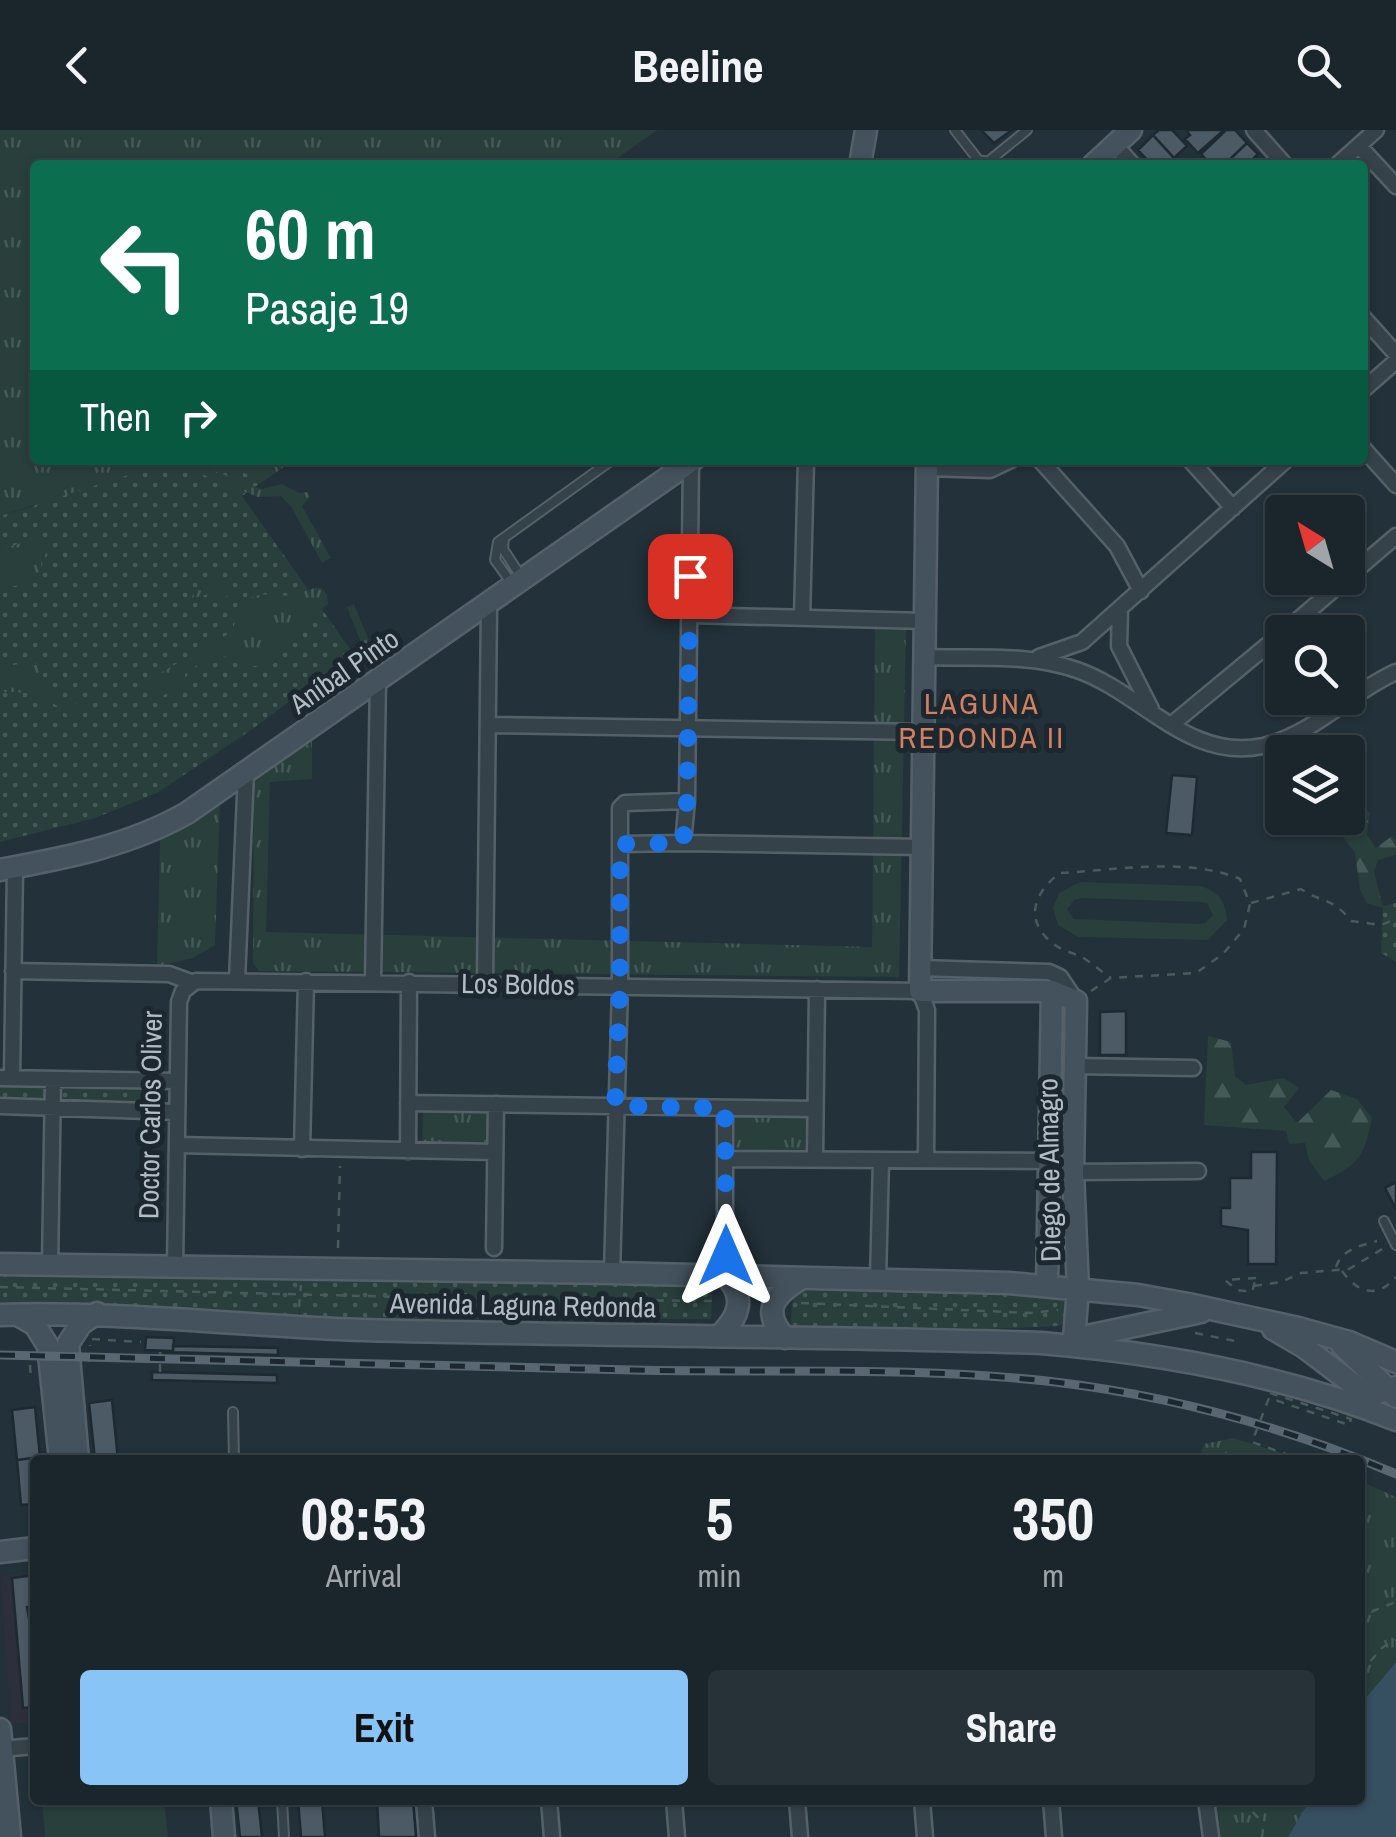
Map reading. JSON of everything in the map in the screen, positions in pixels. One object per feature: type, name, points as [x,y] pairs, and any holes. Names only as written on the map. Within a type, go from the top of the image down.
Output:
[{"type":"main road","points":[[861,160],[866,130]]},
{"type":"main road","points":[[1098,160],[1131,130]]},
{"type":"main road","name":"Aníbal Pinto","points":[[7,869],[94,851],[146,834],[187,813],[686,465]]},
{"type":"main road","points":[[927,465],[920,991],[1052,991],[1076,1002]]},
{"type":"main road","name":"Diego de Almagro","points":[[1047,1286],[1052,991]]},
{"type":"main road","name":"Diego de Almagro","points":[[1074,1339],[1076,1002]]},
{"type":"main road","name":"Avenida Laguna Redonda","points":[[0,1264],[612,1273],[725,1266],[802,1278],[1047,1286],[1077,1299],[1138,1296],[1215,1311],[1326,1336],[1396,1362]]},
{"type":"main road","points":[[720,1335],[737,1316],[740,1301],[725,1266]]},
{"type":"main road","points":[[785,1338],[772,1317],[774,1302],[780,1292],[802,1278]]},
{"type":"main road","points":[[1041,1344],[1215,1311]]},
{"type":"main road","points":[[78,1455],[68,1344],[81,1324],[97,1314]]},
{"type":"main road","name":"Avenida Laguna Redonda","points":[[8,1315],[97,1314],[300,1328],[1041,1344],[1107,1350],[1259,1377],[1396,1420]]},
{"type":"main road","points":[[8,1315],[36,1325],[48,1346],[59,1455]]},
{"type":"main road","points":[[1253,1320],[1293,1340],[1362,1391],[1394,1391]]},
{"type":"main road","name":"Avenida Laguna Redonda","points":[[1326,1336],[1350,1350],[1394,1391]]},
{"type":"main road","points":[[0,1552],[30,1549]]},
{"type":"main road","points":[[1,1742],[10,1837]]},
{"type":"main road","points":[[221,1805],[224,1837]]},
{"type":"street","points":[[1254,130],[1281,160]]},
{"type":"street","points":[[1344,160],[1376,130]]},
{"type":"street","points":[[1115,145],[1128,160]]},
{"type":"street","points":[[1359,146],[1396,186]]},
{"type":"street","points":[[1368,323],[1396,357],[1368,385]]},
{"type":"street","points":[[1368,454],[1396,484]]},
{"type":"street","points":[[683,843],[687,801],[692,465]]},
{"type":"street","points":[[802,618],[806,465]]},
{"type":"street","points":[[938,465],[990,470],[1000,465]]},
{"type":"street","points":[[1044,465],[1117,546],[1141,591]]},
{"type":"street","points":[[1194,465],[1233,508]]},
{"type":"street","points":[[1026,660],[1082,642],[1280,465]]},
{"type":"street","points":[[1304,615],[1396,536]]},
{"type":"street","points":[[485,984],[489,603]]},
{"type":"street","points":[[1120,610],[1120,646],[1154,714]]},
{"type":"street","points":[[690,615],[925,621]]},
{"type":"street","points":[[1171,726],[1265,648]]},
{"type":"street","points":[[924,658],[1026,660],[1062,665],[1121,690],[1171,726],[1210,746],[1229,750],[1286,739],[1396,672]]},
{"type":"street","points":[[373,982],[378,680]]},
{"type":"street","points":[[488,725],[923,732]]},
{"type":"street","points":[[237,980],[246,772]]},
{"type":"street","points":[[612,1273],[620,986],[620,808],[625,803],[687,801]]},
{"type":"street","points":[[620,844],[922,847]]},
{"type":"street","points":[[7,869],[14,971],[6,1078],[178,1080]]},
{"type":"street","points":[[920,968],[1048,972],[1060,977],[1076,1002]]},
{"type":"street","points":[[14,971],[169,974],[192,982]]},
{"type":"street","name":"Los Boldos","points":[[237,980],[920,991]]},
{"type":"street","name":"Doctor Carlos Oliver","points":[[175,1267],[180,996],[192,982],[237,980]]},
{"type":"street","points":[[302,1149],[306,981]]},
{"type":"street","points":[[408,1151],[410,982]]},
{"type":"street","points":[[815,1159],[817,989]]},
{"type":"street","points":[[920,991],[927,1010],[926,1160]]},
{"type":"street","points":[[1075,1066],[1193,1068]]},
{"type":"street","points":[[50,1266],[53,1078]]},
{"type":"street","points":[[408,1102],[816,1109]]},
{"type":"street","points":[[494,1248],[496,1104]]},
{"type":"street","points":[[0,1106],[178,1112]]},
{"type":"street","points":[[725,1108],[725,1266]]},
{"type":"street","points":[[177,1146],[495,1152]]},
{"type":"street","points":[[725,1159],[1050,1160]]},
{"type":"street","points":[[878,1280],[881,1160]]},
{"type":"street","points":[[1073,1172],[1198,1171]]},
{"type":"street","points":[[1,1742],[30,1745]]},
{"type":"street","points":[[424,1805],[427,1837]]},
{"type":"street","points":[[549,1805],[552,1837]]},
{"type":"street","points":[[675,1805],[678,1837]]},
{"type":"street","points":[[797,1805],[800,1837]]},
{"type":"street","points":[[922,1805],[925,1837]]},
{"type":"street","points":[[1051,1805],[1054,1837]]},
{"type":"street","points":[[1207,1805],[1211,1837]]},
{"type":"lane","points":[[955,130],[978,160]]},
{"type":"lane","points":[[990,160],[1027,130]]},
{"type":"lane","points":[[518,582],[503,549],[506,534],[605,465]]},
{"type":"lane","points":[[1384,1221],[1393,1240]]},
{"type":"lane","points":[[233,1412],[234,1455]]},
{"type":"lane","points":[[282,1805],[284,1837]]},
{"type":"path","points":[[1076,1002],[1111,978],[1196,972],[1224,954],[1244,929],[1250,904],[1240,879],[1220,871],[1173,868],[1060,872],[1036,898],[1035,916],[1043,934],[1055,946],[1082,957],[1111,978]]},
{"type":"path","points":[[1250,904],[1302,889],[1313,897],[1337,903],[1351,920],[1390,923],[1396,919]]},
{"type":"path","points":[[338,1249],[340,1150]]},
{"type":"path","points":[[1393,1240],[1354,1248],[1338,1260],[1338,1269],[1353,1287],[1362,1291],[1381,1290],[1396,1277]]},
{"type":"path","points":[[1254,1286],[1281,1282],[1302,1273],[1338,1269],[1370,1258],[1393,1240]]},
{"type":"path","points":[[300,1328],[303,1269]]},
{"type":"path","points":[[1256,1276],[1254,1286],[1252,1292],[1237,1290],[1225,1280],[1256,1276]]},
{"type":"path","points":[[0,1287],[740,1301]]},
{"type":"path","points":[[774,1302],[1031,1313],[1077,1299]]},
{"type":"path","points":[[1187,1331],[1240,1342]]},
{"type":"path","points":[[89,1368],[90,1339],[141,1342]]},
{"type":"path","points":[[160,1352],[160,1372]]},
{"type":"path","points":[[1270,1393],[1351,1419],[1349,1424],[1268,1398],[1252,1442],[1289,1455]]},
{"type":"path","points":[[1365,1618],[1396,1602]]},
{"type":"path","points":[[1365,1605],[1372,1612]]},
{"type":"path","points":[[1365,1667],[1383,1647],[1396,1640]]},
{"type":"path","points":[[1247,1805],[1264,1824]]},
{"type":"path","points":[[1262,1837],[1266,1805]]},
{"type":"shaded area","points":[[30,1573],[30,1722],[11,1724],[0,1576]]},
{"type":"shaded area","points":[[1396,1662],[1396,1837],[1288,1837],[1307,1805],[1365,1805],[1365,1699]]},
{"type":"green space","points":[[0,130],[657,130],[615,160],[30,160],[30,465],[159,465],[0,516]]},
{"type":"green space","points":[[97,465],[287,465],[242,496],[353,653],[254,728],[157,793],[95,818],[0,842],[0,516],[34,506]]},
{"type":"green space","points":[[180,465],[198,465],[262,489],[282,484],[299,493],[308,492],[310,497],[302,506],[331,558],[322,563],[292,508],[281,496],[258,497]]},
{"type":"green space","points":[[226,465],[287,465],[263,481]]},
{"type":"green space","points":[[30,540],[42,541],[47,550],[37,576],[21,586],[0,584],[0,550]]},
{"type":"green space","points":[[225,582],[232,592],[224,598],[212,593],[191,599],[197,587]]},
{"type":"green space","points":[[322,588],[328,604],[291,636],[275,663],[254,666],[216,657],[185,674],[185,685],[160,697],[152,693],[148,682],[153,677],[227,635],[241,607],[252,597],[293,595]]},
{"type":"green space","points":[[354,604],[377,661],[370,665],[347,607]]},
{"type":"green space","points":[[875,629],[906,630],[899,977],[259,971],[253,963],[254,782],[312,739],[312,779],[270,782],[266,932],[872,947]]},
{"type":"green space","points":[[34,662],[52,694],[82,706],[78,720],[40,696],[0,692],[0,667]]},
{"type":"green space","points":[[220,800],[215,945],[193,958],[157,966],[160,840]]},
{"type":"green space","points":[[1365,807],[1370,813],[1367,835],[1376,848],[1392,836],[1396,840],[1396,855],[1378,860],[1374,871],[1383,908],[1367,903],[1360,890],[1355,853],[1342,835],[1365,835]]},
{"type":"green space","points":[[1080,882],[1201,886],[1220,899],[1227,920],[1208,940],[1078,937],[1058,925],[1053,908],[1059,893]],"holes":[[[1082,898],[1207,903],[1213,915],[1199,924],[1074,919],[1067,909],[1074,900]]]},
{"type":"green space","points":[[1396,903],[1396,962],[1381,953],[1383,906]]},
{"type":"green space","points":[[1208,1036],[1231,1042],[1235,1076],[1246,1085],[1284,1078],[1299,1088],[1284,1107],[1297,1123],[1331,1090],[1357,1099],[1372,1118],[1359,1157],[1324,1181],[1309,1160],[1305,1143],[1289,1144],[1286,1131],[1204,1125]]},
{"type":"green space","points":[[0,1086],[157,1091],[155,1104],[0,1100]]},
{"type":"green space","points":[[423,1110],[495,1111],[495,1149],[422,1148]]},
{"type":"green space","points":[[733,1113],[810,1114],[809,1150],[735,1150]]},
{"type":"green space","points":[[0,1275],[713,1284],[711,1319],[301,1319],[299,1307],[298,1319],[151,1307],[0,1304]]},
{"type":"green space","points":[[794,1285],[1023,1291],[1071,1298],[1069,1319],[1059,1326],[789,1338]]},
{"type":"green space","points":[[1233,1438],[1289,1455],[1201,1455],[1204,1444]]},
{"type":"green space","points":[[1365,1483],[1396,1497],[1396,1662],[1365,1699]]},
{"type":"green space","points":[[42,1805],[165,1805],[168,1837],[45,1837]]},
{"type":"green space","points":[[1207,1805],[1307,1805],[1288,1837],[1210,1837]]},
{"type":"building","points":[[981,130],[1012,130],[994,143]]},
{"type":"building","points":[[1159,130],[1172,130],[1187,146],[1174,158],[1153,135]]},
{"type":"building","points":[[1186,130],[1224,130],[1198,153],[1185,139],[1190,135]]},
{"type":"building","points":[[1226,130],[1235,130],[1247,143],[1229,160],[1206,160],[1201,154]]},
{"type":"building","points":[[1153,135],[1174,158],[1147,160],[1138,150]]},
{"type":"building","points":[[1247,143],[1258,154],[1252,160],[1229,160]]},
{"type":"building","points":[[1172,775],[1197,777],[1192,835],[1166,833]]},
{"type":"building","points":[[1126,1011],[1126,1055],[1100,1055],[1100,1012]]},
{"type":"building","points":[[1251,1152],[1277,1152],[1276,1264],[1248,1264],[1248,1230],[1221,1226],[1221,1208],[1230,1208],[1230,1178],[1251,1178]]},
{"type":"building","points":[[1396,1182],[1396,1209],[1385,1188]]},
{"type":"building","points":[[146,1337],[174,1338],[173,1351],[145,1350]]},
{"type":"building","points":[[173,1346],[278,1348],[278,1355],[164,1352],[173,1351]]},
{"type":"building","points":[[152,1372],[277,1375],[277,1383],[152,1380]]},
{"type":"building","points":[[112,1400],[118,1455],[94,1455],[89,1403]]},
{"type":"building","points":[[35,1407],[40,1455],[17,1460],[12,1410]]},
{"type":"building","points":[[30,1458],[30,1504],[21,1505],[17,1460]]},
{"type":"building","points":[[30,1576],[30,1707],[23,1708],[12,1578]]},
{"type":"building","points":[[237,1805],[259,1805],[262,1837],[240,1837]]},
{"type":"building","points":[[298,1805],[322,1805],[325,1837],[301,1837]]},
{"type":"building","points":[[377,1805],[413,1805],[416,1837],[379,1837]]},
{"type":"railway","points":[[0,1355],[1002,1377],[1099,1388],[1186,1405],[1350,1455]]},
{"type":"railway","points":[[1365,1461],[1396,1474]]},
{"type":"district","name":"LAGUNA REDONDA II","points":[[982,720]]},
{"type":"route","points":[[690,576],[683,843],[620,844],[615,1106],[725,1108],[726,1256]]}]
